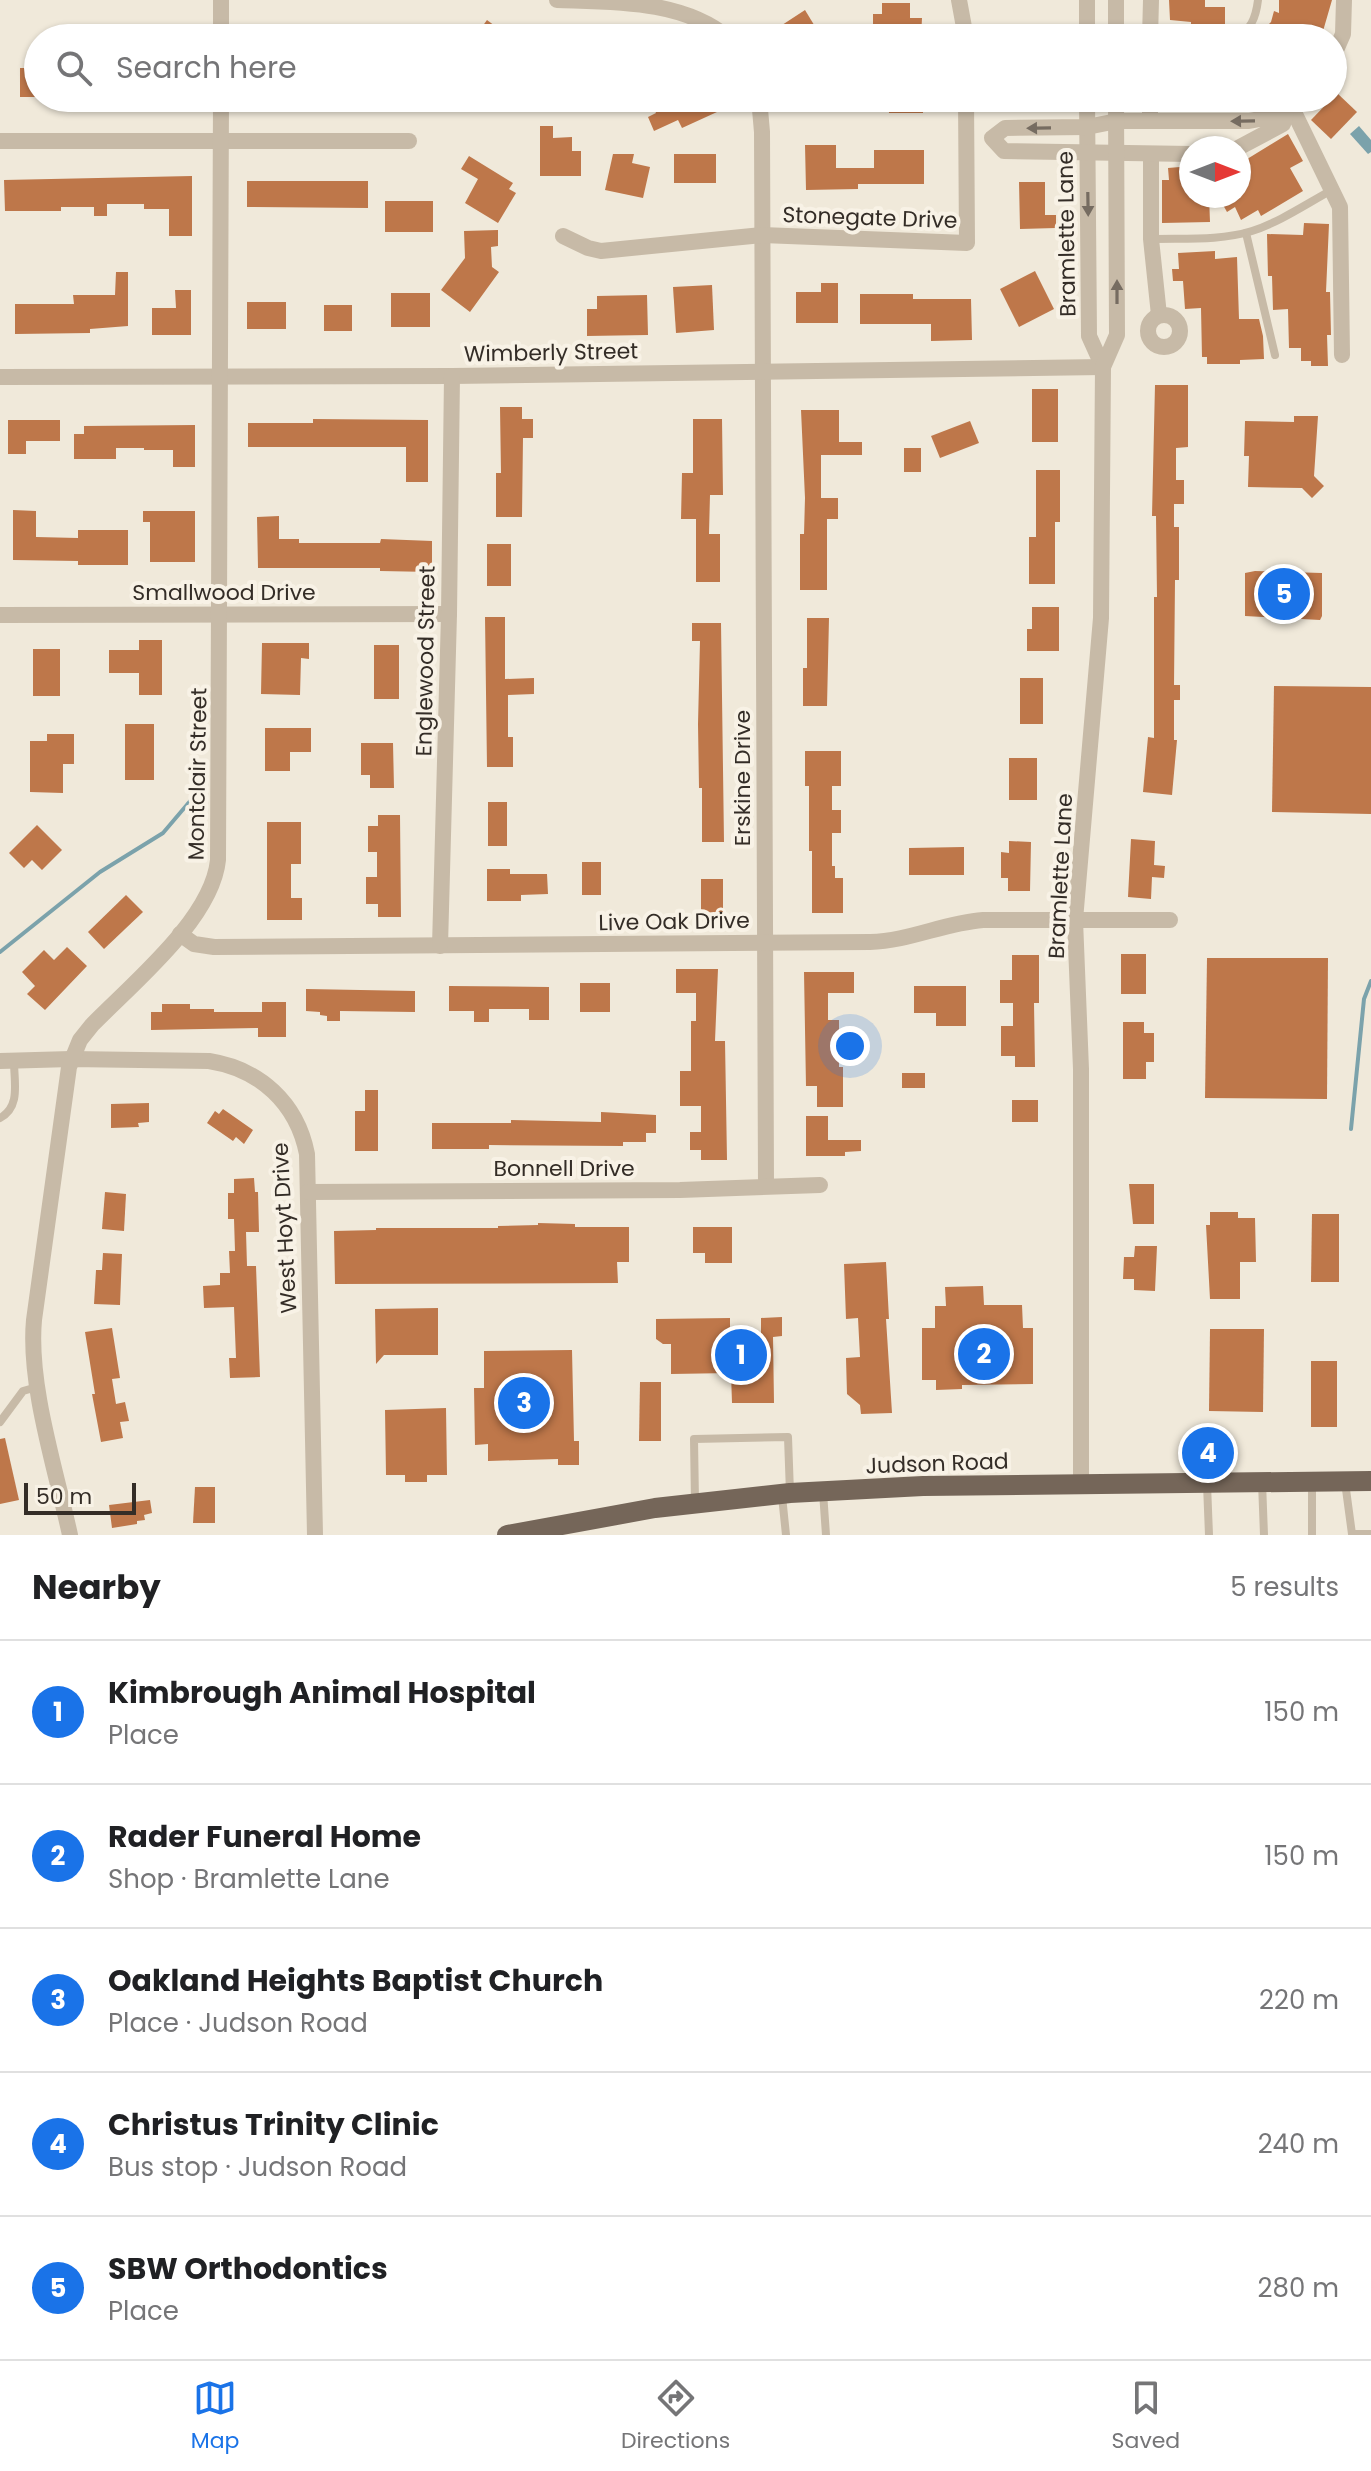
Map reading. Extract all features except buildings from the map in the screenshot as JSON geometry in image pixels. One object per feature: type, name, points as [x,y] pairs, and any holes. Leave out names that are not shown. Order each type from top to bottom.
[{"type":"main road","name":"Judson Road","points":[[507,1535],[593,1518],[786,1493],[923,1486],[1371,1481]]},
{"type":"street","points":[[221,0],[221,24]]},
{"type":"street","points":[[557,0],[673,9],[701,18],[709,24]]},
{"type":"street","points":[[959,0],[963,24]]},
{"type":"street","points":[[1087,0],[1087,24]]},
{"type":"street","points":[[1116,0],[1116,24]]},
{"type":"street","points":[[1150,24],[1151,0]]},
{"type":"street","points":[[1343,24],[1344,0]]},
{"type":"street","name":"Montclair Street","points":[[70,1535],[37,1387],[32,1349],[71,1059],[92,1025],[180,934],[206,901],[217,869],[221,614],[221,112]]},
{"type":"street","name":"Stonegate Drive","points":[[760,112],[762,371]]},
{"type":"street","name":"Stonegate Drive","points":[[762,235],[967,243],[966,112]]},
{"type":"street","name":"Bramlette Lane","points":[[1087,112],[1089,336],[1103,367]]},
{"type":"street","name":"Bramlette Lane","points":[[1081,1483],[1081,1081],[1075,920],[1101,618],[1103,367],[1117,335],[1117,112]]},
{"type":"street","points":[[1150,112],[1150,120]]},
{"type":"street","points":[[967,139],[992,138],[1005,128],[1087,127],[1117,121],[1150,120],[1249,121],[1278,112]]},
{"type":"street","points":[[1251,141],[1283,124],[1291,112]]},
{"type":"street","points":[[1296,112],[1340,207],[1342,355]]},
{"type":"street","points":[[992,138],[1004,151],[1179,154]]},
{"type":"street","points":[[0,141],[409,141]]},
{"type":"street","points":[[1151,154],[1151,239],[1159,315]]},
{"type":"street","points":[[563,236],[588,248],[610,251],[762,235]]},
{"type":"street","name":"Wimberly Street","points":[[0,377],[452,376],[1103,367]]},
{"type":"street","name":"Erskine Drive","points":[[762,371],[766,1185]]},
{"type":"street","name":"Englewood Street","points":[[440,946],[452,376]]},
{"type":"street","name":"Smallwood Drive","points":[[0,615],[449,614]]},
{"type":"street","name":"Live Oak Drive","points":[[180,934],[194,944],[214,947],[884,942],[976,920],[1170,920]]},
{"type":"street","name":"West Hoyt Drive","points":[[7,1061],[200,1060],[222,1063],[254,1076],[280,1097],[298,1125],[307,1154],[315,1535]]},
{"type":"street","name":"Bonnell Drive","points":[[308,1192],[680,1190],[820,1185]]},
{"type":"lane","points":[[1252,24],[1258,0]]},
{"type":"lane","points":[[1151,239],[1246,233],[1332,190]]},
{"type":"lane","points":[[1246,233],[1275,355]]},
{"type":"lane","points":[[0,1118],[10,1113],[15,1102],[7,1061]]},
{"type":"lane","points":[[0,1422],[23,1391],[37,1387]]},
{"type":"lane","points":[[695,1503],[694,1439],[788,1437],[786,1535]]},
{"type":"lane","points":[[1262,1481],[1264,1535]]},
{"type":"lane","points":[[1312,1481],[1312,1535]]},
{"type":"lane","points":[[1345,1481],[1352,1534],[1371,1534]]},
{"type":"lane","points":[[1207,1482],[1209,1535]]},
{"type":"lane","points":[[823,1491],[826,1535]]},
{"type":"water","points":[[1359,126],[1371,140],[1371,152],[1368,154],[1350,134]]},
{"type":"waterway","points":[[0,952],[100,872],[163,833],[191,800],[203,777]]},
{"type":"waterway","points":[[1351,1129],[1364,999],[1371,981]]},
{"type":"place","name":"SBW Orthodontics","points":[[1284,594]]},
{"type":"place","name":"Rader Funeral Home","points":[[984,1354]]},
{"type":"place","name":"Kimbrough Animal Hospital","points":[[741,1355]]},
{"type":"place","name":"Oakland Heights Baptist Church","points":[[524,1403]]},
{"type":"place","name":"Christus Trinity Clinic","points":[[1208,1453]]}]
